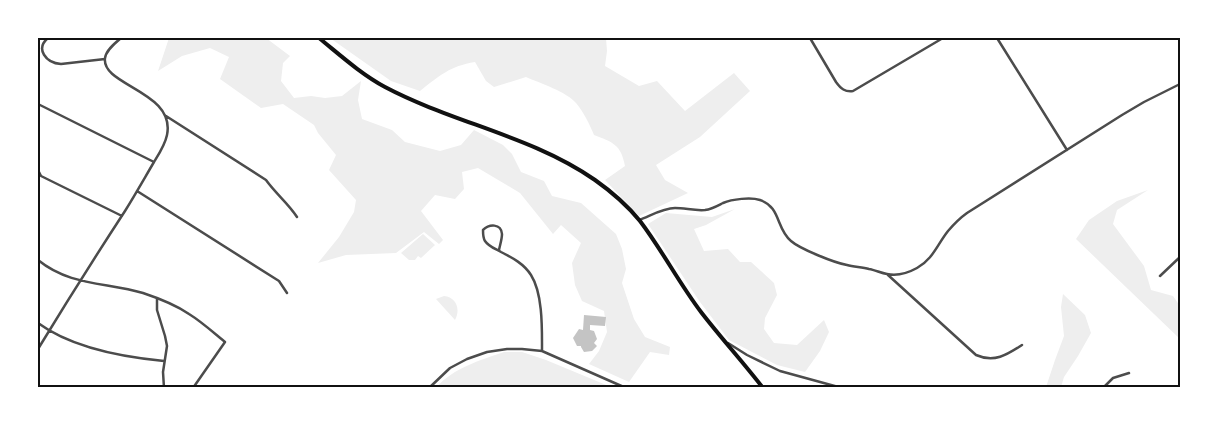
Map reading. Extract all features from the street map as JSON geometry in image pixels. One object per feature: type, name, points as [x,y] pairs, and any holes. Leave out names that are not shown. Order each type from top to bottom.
[{"type":"main road","points":[[319,38],[362,73],[385,87],[437,110],[532,146],[573,166],[609,190],[639,220],[700,311],[763,388]]},
{"type":"street","points":[[48,38],[43,42],[43,53],[54,64],[105,59]]},
{"type":"street","points":[[38,349],[79,281],[122,216],[164,145],[167,135],[168,126],[157,104],[149,97],[115,77],[106,65],[105,59],[108,50],[121,38]]},
{"type":"street","points":[[810,38],[836,82],[841,89],[847,92],[853,91],[943,38]]},
{"type":"street","points":[[996,38],[1067,150]]},
{"type":"street","points":[[639,220],[673,208],[706,210],[724,202],[738,199],[757,199],[767,203],[773,209],[785,234],[800,247],[837,262],[888,274],[906,273],[918,268],[934,254],[947,232],[967,212],[1144,102],[1180,84]]},
{"type":"street","points":[[38,104],[154,162]]},
{"type":"street","points":[[164,115],[266,180],[274,192],[290,207],[297,217]]},
{"type":"street","points":[[38,170],[41,176],[122,216]]},
{"type":"street","points":[[137,191],[279,281],[288,293]]},
{"type":"street","points":[[499,250],[502,232],[495,225],[487,226],[483,230],[485,241],[494,248],[524,266],[531,274],[537,286],[542,320],[542,351]]},
{"type":"street","points":[[1160,276],[1180,257]]},
{"type":"street","points":[[38,260],[62,276],[79,281],[132,290],[158,298],[188,313],[226,342],[193,388]]},
{"type":"street","points":[[888,274],[976,355],[990,359],[1000,357],[1022,345]]},
{"type":"street","points":[[158,298],[157,310],[167,346],[164,361],[164,388]]},
{"type":"street","points":[[38,323],[49,331],[89,347],[138,358],[164,361]]},
{"type":"street","points":[[726,342],[747,355],[780,371],[842,388]]},
{"type":"street","points":[[429,388],[450,368],[487,352],[507,349],[542,351],[626,388]]},
{"type":"street","points":[[1103,388],[1113,378],[1129,373]]},
{"type":"shaded area","points":[[169,38],[266,38],[290,56],[283,63],[281,81],[294,98],[342,96],[361,81],[358,100],[362,119],[392,130],[405,142],[440,151],[461,145],[474,130],[503,145],[512,154],[521,172],[544,181],[552,196],[581,203],[616,234],[622,249],[626,269],[622,283],[634,319],[645,337],[670,347],[669,355],[650,352],[629,382],[589,364],[599,351],[607,332],[604,311],[582,301],[575,285],[572,263],[581,243],[561,225],[553,234],[520,193],[478,168],[462,172],[464,189],[455,199],[435,195],[421,211],[443,240],[439,244],[424,232],[396,253],[346,255],[318,263],[339,237],[354,212],[356,200],[329,170],[336,155],[318,133],[314,125],[283,104],[261,108],[220,79],[229,57],[210,48],[182,56],[158,71]]},
{"type":"shaded area","points":[[330,38],[606,38],[605,66],[639,86],[657,81],[685,111],[734,73],[750,91],[700,137],[656,165],[665,180],[688,193],[639,216],[605,180],[625,166],[618,148],[611,142],[594,135],[581,110],[566,95],[526,77],[494,87],[486,81],[475,62],[452,69],[439,76],[420,91],[391,81]]},
{"type":"shaded area","points":[[1148,190],[1117,210],[1113,224],[1144,266],[1151,290],[1173,296],[1180,306],[1180,339],[1076,239],[1089,220],[1117,201]]},
{"type":"shaded area","points":[[735,209],[706,225],[694,229],[704,251],[728,249],[740,262],[751,262],[774,283],[777,295],[765,318],[764,329],[774,343],[797,345],[824,320],[829,332],[820,351],[805,372],[777,365],[729,340],[700,302],[648,224],[666,213],[712,217]]},
{"type":"shaded area","points":[[423,234],[435,245],[421,258],[418,256],[415,260],[409,260],[401,253]]},
{"type":"shaded area","points":[[1063,294],[1085,315],[1091,333],[1064,377],[1061,387],[1046,387],[1064,336],[1061,307]]},
{"type":"shaded area","points":[[444,296],[452,299],[456,304],[458,312],[455,320],[436,299]]},
{"type":"shaded area","points":[[504,352],[522,352],[611,387],[437,387],[459,370]]},
{"type":"building","points":[[584,315],[606,317],[605,326],[590,325],[590,330],[594,331],[597,339],[594,343],[597,346],[592,351],[584,352],[581,346],[577,346],[573,338],[579,329],[583,330]]}]
